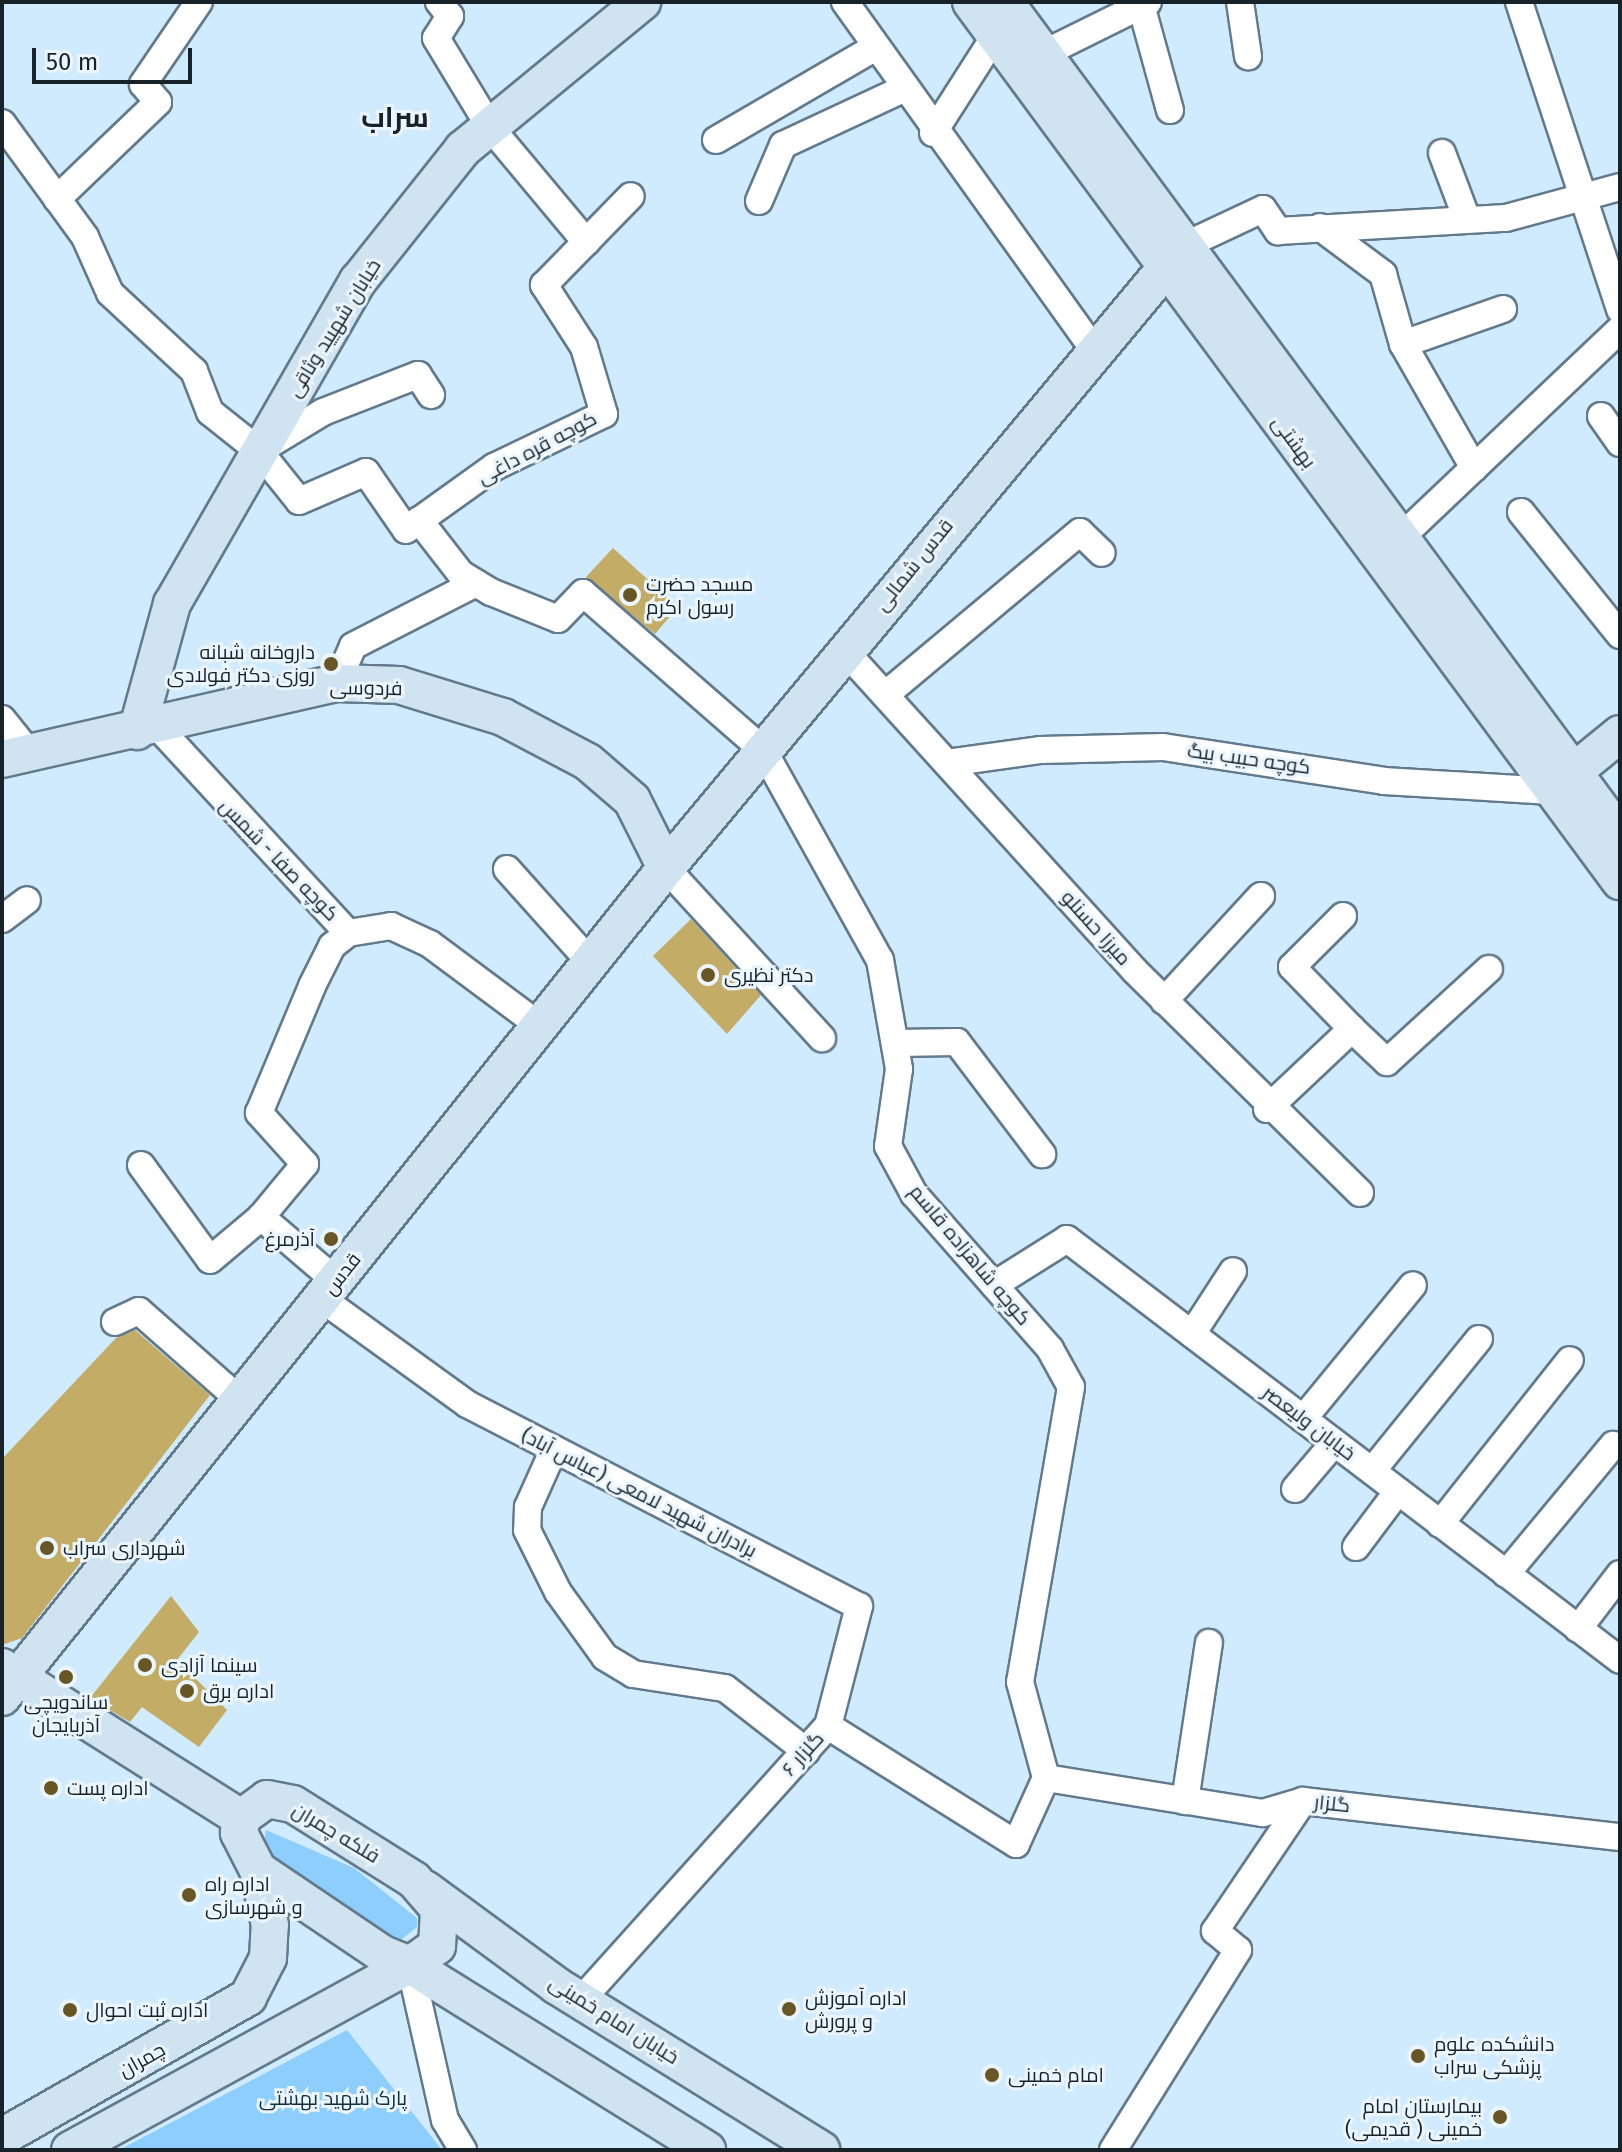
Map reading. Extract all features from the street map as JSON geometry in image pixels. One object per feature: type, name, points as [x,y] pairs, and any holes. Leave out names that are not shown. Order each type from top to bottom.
[{"type":"main road","name":"خیابان شهیید وثاقی","points":[[147,729],[172,604],[358,281],[463,149],[642,2]]},
{"type":"main road","name":"بهشتی","points":[[971,2],[995,36],[1399,539],[1562,782],[1620,881]]},
{"type":"main road","name":"بهشتی","points":[[1005,2],[1043,54],[1173,254],[1562,782],[1620,835]]},
{"type":"main road","name":"قدس شمالی","points":[[666,868],[1173,254]]},
{"type":"main road","name":"فردوسی","points":[[16,757],[337,683],[399,685],[551,738],[632,800],[666,868]]},
{"type":"main road","points":[[1562,782],[1620,734]]},
{"type":"main road","name":"قدس","points":[[7,1681],[241,1401],[666,868]]},
{"type":"main road","points":[[7,1681],[241,1818],[239,1833],[258,1870],[332,1925],[410,1965],[707,2150]]},
{"type":"main road","name":"فلکه چمران","points":[[241,1818],[267,1799],[293,1804],[414,1880],[439,1909],[440,1930],[437,1946],[410,1965]]},
{"type":"main road","name":"چمران","points":[[2,2137],[248,1997],[268,1958],[270,1925],[258,1870]]},
{"type":"main road","name":"خیابان امام خمینی","points":[[414,1880],[581,2000],[821,2150]]},
{"type":"main road","points":[[70,2150],[410,1965]]},
{"type":"street","points":[[57,199],[158,102],[143,84],[199,2]]},
{"type":"street","points":[[439,2],[450,16],[436,38],[490,127],[586,242],[631,196]]},
{"type":"street","points":[[845,2],[933,133],[1093,349]]},
{"type":"street","points":[[1240,2],[1248,56]]},
{"type":"street","points":[[1519,2],[1620,310]]},
{"type":"street","points":[[1043,54],[1144,4],[1170,110]]},
{"type":"street","points":[[933,133],[995,36]]},
{"type":"street","points":[[716,140],[874,48]]},
{"type":"street","points":[[759,201],[783,145],[903,89]]},
{"type":"street","points":[[2,123],[57,199],[110,293],[194,371],[210,412],[259,451],[299,501],[366,472],[406,530],[419,520],[476,583],[353,646],[337,683]]},
{"type":"street","points":[[1442,153],[1467,219]]},
{"type":"street","points":[[1173,254],[1263,209],[1278,231],[1506,218],[1583,193],[1620,187]]},
{"type":"street","points":[[1320,227],[1383,274],[1403,344],[1474,468]]},
{"type":"street","name":"کوچه قره داغی","points":[[419,520],[494,467],[604,414],[584,347],[544,285],[586,242]]},
{"type":"street","points":[[1403,344],[1503,309]]},
{"type":"street","points":[[1399,539],[1620,329]]},
{"type":"street","points":[[259,451],[323,412],[418,375],[431,395]]},
{"type":"street","points":[[1601,416],[1620,443]]},
{"type":"street","points":[[1521,512],[1620,635]]},
{"type":"street","points":[[885,695],[1080,532],[1102,553]]},
{"type":"street","name":"کوچه شاهزاده قاسم","points":[[476,583],[558,619],[583,593],[763,750],[880,960],[899,1069],[888,1146],[914,1194],[1050,1349],[1071,1387],[1020,1682],[1046,1778]]},
{"type":"street","name":"میرزا حسنلو","points":[[844,650],[1164,1001],[1267,1109],[1360,1193]]},
{"type":"street","points":[[2,719],[16,757]]},
{"type":"street","name":"کوچه صفا - شمس","points":[[147,729],[348,933],[391,926],[430,944],[540,1026]]},
{"type":"street","name":"کوچه حبیب بیگ","points":[[947,763],[1041,750],[1163,747],[1384,781],[1562,782]]},
{"type":"street","points":[[666,868],[822,1038]]},
{"type":"street","points":[[507,869],[591,963]]},
{"type":"street","points":[[1164,1001],[1261,896]]},
{"type":"street","points":[[2,919],[27,900]]},
{"type":"street","points":[[1343,916],[1292,967],[1387,1062],[1489,969]]},
{"type":"street","points":[[141,1165],[210,1260],[261,1217],[305,1164],[259,1113],[312,986],[332,946],[348,933]]},
{"type":"street","points":[[1267,1109],[1352,1029]]},
{"type":"street","points":[[895,1043],[957,1042],[1042,1154]]},
{"type":"street","name":"برادران شهید لامعی (عباس آباد)","points":[[261,1217],[329,1290],[467,1404],[859,1606],[828,1726]]},
{"type":"street","name":"خیابان ولیعصر","points":[[994,1285],[1067,1239],[1620,1660]]},
{"type":"street","points":[[1192,1334],[1233,1271]]},
{"type":"street","points":[[1303,1419],[1413,1285]]},
{"type":"street","points":[[115,1322],[139,1311],[241,1401]]},
{"type":"street","points":[[1372,1471],[1479,1339]]},
{"type":"street","points":[[1440,1524],[1570,1360]]},
{"type":"street","points":[[1295,1489],[1334,1443]]},
{"type":"street","points":[[1506,1574],[1613,1445]]},
{"type":"street","points":[[554,1449],[528,1507],[527,1530],[558,1592],[605,1657],[633,1674],[725,1688],[806,1751]]},
{"type":"street","points":[[1356,1547],[1398,1491]]},
{"type":"street","points":[[1578,1629],[1620,1574]]},
{"type":"street","points":[[1185,1801],[1209,1643]]},
{"type":"street","name":"گلزار ۶","points":[[581,2000],[828,1726],[1016,1844],[1046,1778]]},
{"type":"street","name":"گلزار","points":[[1046,1778],[1263,1813],[1303,1801],[1620,1837]]},
{"type":"street","points":[[1113,2150],[1238,1950],[1215,1931],[1303,1801]]},
{"type":"street","points":[[410,1965],[445,2120],[463,2150]]},
{"type":"green space","points":[[266,1830],[354,1868],[417,1918],[417,1927],[396,1944],[261,1858]]},
{"type":"green space","name":"پارک شهید بهشتی","points":[[347,2030],[442,2150],[119,2150]]},
{"type":"building","name":"مسجد حضرت رسول اکرم","points":[[613,548],[678,607],[655,634],[586,577]]},
{"type":"building","name":"دکتر نظیری","points":[[691,919],[761,995],[727,1034],[653,956]]},
{"type":"building","name":"شهرداری سراب","points":[[135,1330],[210,1395],[22,1638],[2,1645],[2,1459],[116,1338]]},
{"type":"building","name":"سینما آزادی","points":[[171,1596],[199,1632],[177,1660],[227,1710],[199,1747],[142,1707],[130,1722],[90,1698]]},
{"type":"place","name":"مسجد حضرت رسول اکرم","points":[[630,595]]},
{"type":"place","name":"داروخانه شبانه روزی دکتر فولادی","points":[[331,664]]},
{"type":"place","name":"دکتر نظیری","points":[[708,975]]},
{"type":"place","name":"آذرمرغ","points":[[331,1239]]},
{"type":"place","name":"شهرداری سراب","points":[[47,1548]]},
{"type":"place","name":"سینما آزادی","points":[[145,1665]]},
{"type":"place","name":"ساندویچی آذربایجان","points":[[66,1677]]},
{"type":"place","name":"اداره برق","points":[[187,1691]]},
{"type":"place","name":"اداره پست","points":[[51,1788]]},
{"type":"place","name":"اداره راه و شهرسازی","points":[[189,1895]]},
{"type":"place","name":"اداره آموزش و پرورش","points":[[789,2009]]},
{"type":"place","name":"اداره ثبت احوال","points":[[70,2010]]},
{"type":"place","name":"دانشکده علوم پزشکی سراب","points":[[1418,2056]]},
{"type":"place","name":"امام خمینی","points":[[992,2075]]},
{"type":"place","name":"بیمارستان امام خمینی ( قدیمی)","points":[[1500,2117]]},
{"type":"district","name":"سراب","points":[[395,118]]}]
